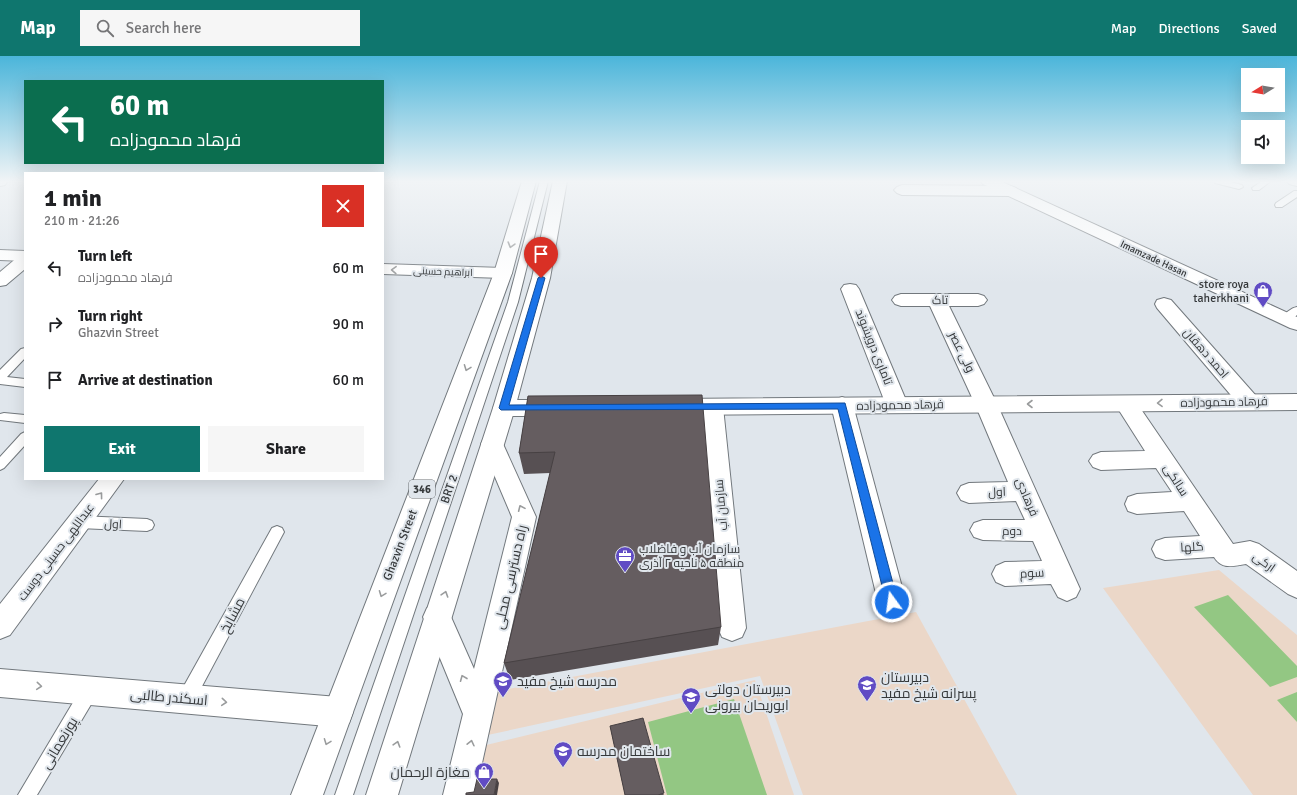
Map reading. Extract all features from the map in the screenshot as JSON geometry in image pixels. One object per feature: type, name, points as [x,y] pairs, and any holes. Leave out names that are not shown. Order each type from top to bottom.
[{"type":"street","name":"Ghazvin Street","points":[[307,795],[503,274],[519,215]]},
{"type":"street","points":[[382,795],[504,408],[541,278],[553,215]]},
{"type":"street","name":"Imamzade Hasan","points":[[1065,215],[1293,318]]},
{"type":"street","points":[[0,255],[24,256]]},
{"type":"street","points":[[0,281],[24,261]]},
{"type":"street","name":"ابراهیم حسینی","points":[[384,269],[503,274]]},
{"type":"street","name":"تاماری درویشوند","points":[[850,288],[897,405]]},
{"type":"street","name":"تاک","points":[[901,300],[978,300]]},
{"type":"street","name":"ولی عصر","points":[[936,300],[986,404]]},
{"type":"street","name":"احمد دهقان","points":[[1164,304],[1249,402]]},
{"type":"street","name":"فرهاد محمودزاده","points":[[650,407],[1297,402]]},
{"type":"street","name":"فرهادی","points":[[986,404],[1063,581]]},
{"type":"street","name":"سالکی","points":[[1126,404],[1223,551]]},
{"type":"street","points":[[842,406],[892,602]]},
{"type":"street","name":"سازمان آب","points":[[712,407],[732,628]]},
{"type":"street","points":[[504,408],[573,408]]},
{"type":"street","name":"راه دسترسی محلی","points":[[459,795],[524,516],[492,444]]},
{"type":"street","points":[[1102,461],[1163,459]]},
{"type":"street","name":"عبداللهی حسینی دوست","points":[[0,626],[111,480]]},
{"type":"street","name":"اول","points":[[969,494],[1025,491]]},
{"type":"street","points":[[1136,504],[1190,501]]},
{"type":"street","name":"دوم","points":[[983,530],[1042,531]]},
{"type":"street","name":"گلها","points":[[1165,549],[1223,551]]},
{"type":"street","name":"ارکی","points":[[1223,551],[1250,552],[1297,586]]},
{"type":"street","name":"سوم","points":[[1005,574],[1063,581]]},
{"type":"street","points":[[438,617],[478,714]]},
{"type":"street","name":"اسکندر طالبی","points":[[0,683],[338,712]]},
{"type":"lane","name":"BRT 2","points":[[344,795],[513,302],[536,215]]},
{"type":"lane","points":[[0,377],[24,353]]},
{"type":"lane","points":[[0,380],[24,383]]},
{"type":"lane","points":[[4,417],[24,419]]},
{"type":"lane","points":[[0,465],[6,451],[24,438]]},
{"type":"lane","name":"اول","points":[[79,522],[147,525]]},
{"type":"lane","name":"مشایخ","points":[[186,699],[277,532]]},
{"type":"lane","name":"پورنعمانی","points":[[27,795],[90,690]]},
{"type":"shaded area","points":[[1219,570],[1297,635],[1297,795],[1253,795],[1103,588]]},
{"type":"shaded area","name":"دبیرستان پسرانه شیخ مفید","points":[[916,612],[1017,795],[803,795],[760,676],[483,736],[497,691]]},
{"type":"shaded area","name":"دبیرستان دولتی ابوریحان بیرونی","points":[[755,680],[794,795],[469,795],[478,747]]},
{"type":"green space","points":[[1228,595],[1297,666],[1297,677],[1270,687],[1194,607]]},
{"type":"green space","points":[[1297,692],[1297,722],[1277,700]]},
{"type":"green space","points":[[734,699],[767,795],[667,795],[648,722]]},
{"type":"building","name":"سازمان آب و فاضلاب منطقه ۵ ناحیه ۲ آذری","points":[[702,395],[721,627],[504,663],[555,452],[519,453],[528,396]]},
{"type":"building","points":[[643,718],[664,793],[658,795],[625,795],[610,726]]},
{"type":"building","name":"مغازة الرحمان","points":[[477,779],[497,779],[494,795],[466,795],[466,793],[474,792]]},
{"type":"place","name":"store roya taherkhani","points":[[1263,308]]},
{"type":"place","name":"سازمان آب و فاضلاب منطقه ۵ ناحیه ۲ آذری","points":[[625,573]]},
{"type":"place","name":"مدرسه شیخ مفید","points":[[503,698]]},
{"type":"place","name":"دبیرستان پسرانه شیخ مفید","points":[[867,702]]},
{"type":"place","name":"دبیرستان دولتی ابوریحان بیرونی","points":[[691,714]]},
{"type":"place","name":"ساختمان مدرسه","points":[[563,768]]},
{"type":"place","name":"مغازة الرحمان","points":[[484,789]]},
{"type":"route","points":[[541,278],[504,408],[842,406],[892,602]]}]
